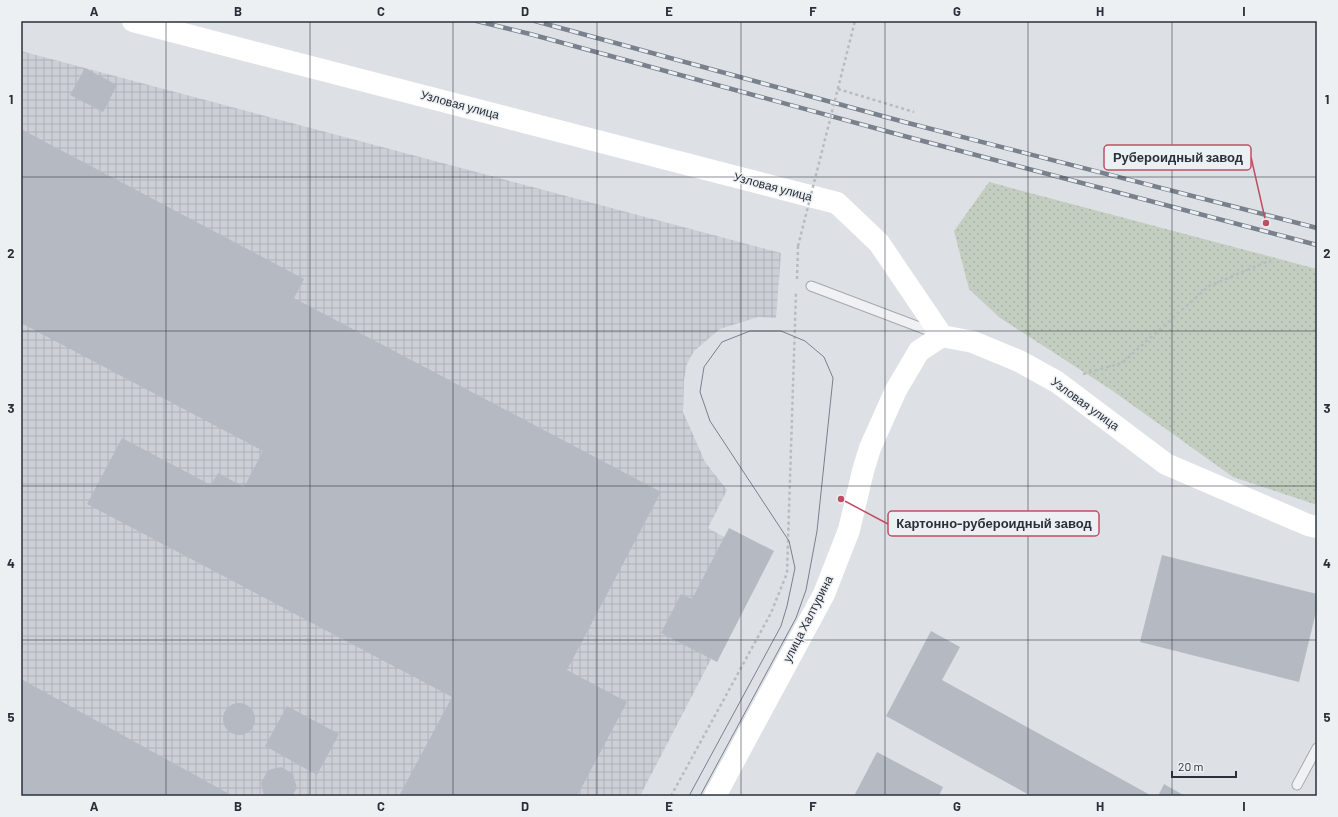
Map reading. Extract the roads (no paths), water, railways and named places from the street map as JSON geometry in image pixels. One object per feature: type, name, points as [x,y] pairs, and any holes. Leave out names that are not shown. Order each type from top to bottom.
[{"type":"street","name":"Узловая улица","points":[[134,21],[837,203],[879,243],[942,336],[980,345],[1019,361],[1057,382],[1166,464],[1308,525],[1317,527]]},
{"type":"street","name":"улица Халтурина","points":[[715,796],[824,594],[849,530],[870,448],[896,390],[919,351],[942,336]]},
{"type":"lane","points":[[811,286],[942,336]]},
{"type":"lane","points":[[1297,785],[1317,748]]},
{"type":"tram line","points":[[689,796],[781,626],[795,568],[789,541],[710,421],[700,392],[704,367],[722,342],[750,331],[781,331],[805,341],[824,357],[833,378],[817,531],[806,590],[796,618],[700,796]]},
{"type":"railway","points":[[477,21],[1317,245]]},
{"type":"railway","points":[[535,21],[908,123],[1317,228]]},
{"type":"place","name":"Рубероидный завод","points":[[1266,223]]},
{"type":"place","name":"Картонно-рубероидный завод","points":[[841,499]]}]
